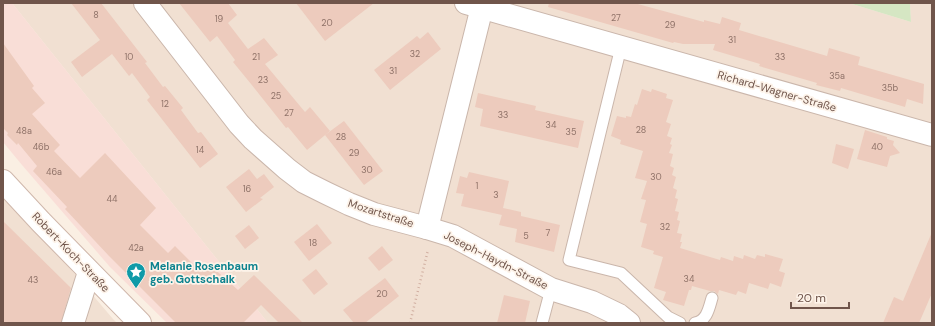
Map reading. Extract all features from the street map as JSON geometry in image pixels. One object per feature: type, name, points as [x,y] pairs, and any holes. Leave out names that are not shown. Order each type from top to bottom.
[{"type":"street","name":"Mozartstraße","points":[[146,3],[239,124],[287,170],[304,182],[349,204],[430,235],[474,5]]},
{"type":"street","name":"Richard-Wagner-Straße","points":[[474,5],[932,135]]},
{"type":"street","name":"Robert-Koch-Straße","points":[[3,181],[89,272],[140,323]]},
{"type":"street","name":"Joseph-Haydn-Straße","points":[[430,235],[453,236],[551,289],[592,302],[618,315],[629,323]]},
{"type":"street","points":[[73,323],[89,272]]},
{"type":"lane","points":[[621,46],[569,260],[621,273],[668,317],[680,323]]},
{"type":"lane","points":[[542,323],[551,289]]},
{"type":"lane","points":[[695,323],[706,317],[712,298]]},
{"type":"path","points":[[410,323],[430,235]]},
{"type":"shaded area","points":[[3,3],[12,3],[268,323],[167,323],[110,267],[22,165],[3,142]]},
{"type":"shaded area","points":[[12,3],[849,3],[911,22],[910,3],[932,3],[932,323],[268,323]]},
{"type":"shaded area","points":[[3,190],[113,319],[117,323],[3,323]]},
{"type":"green space","points":[[849,3],[910,3],[911,22]]},
{"type":"building","points":[[71,3],[101,3],[147,62],[145,63],[163,87],[165,86],[183,108],[181,110],[198,133],[201,132],[218,154],[200,168],[147,100],[150,97],[132,73],[129,76],[112,54],[82,77],[71,62],[100,40]]},
{"type":"building","points":[[179,3],[228,3],[237,15],[228,23],[248,49],[264,38],[278,55],[265,64],[305,112],[310,107],[330,131],[307,150],[288,127],[286,128],[233,62],[235,60],[217,36],[210,42]]},
{"type":"building","points":[[296,3],[374,3],[325,41]]},
{"type":"building","points":[[549,3],[634,3],[704,22],[704,20],[720,24],[722,17],[741,23],[739,30],[827,56],[829,48],[860,57],[858,65],[924,84],[923,104],[907,99],[905,107],[841,88],[840,91],[816,85],[817,83],[759,66],[760,64],[713,50],[715,44],[673,43],[548,7]]},
{"type":"building","points":[[428,32],[441,49],[390,90],[374,70],[417,36],[420,39]]},
{"type":"building","points":[[3,43],[34,86],[32,88],[45,103],[32,114],[60,145],[54,151],[80,178],[105,153],[156,208],[140,225],[168,253],[175,246],[195,266],[198,264],[205,270],[210,265],[238,290],[254,275],[303,323],[279,323],[261,305],[243,323],[176,323],[109,256],[65,209],[67,207],[33,171],[37,166],[18,143],[17,145],[7,135],[8,133],[3,128]]},
{"type":"building","points":[[642,89],[651,92],[652,89],[667,94],[666,98],[673,100],[666,122],[671,124],[667,136],[672,138],[670,144],[672,145],[669,153],[673,154],[670,166],[674,168],[672,175],[676,177],[673,188],[677,190],[675,198],[678,199],[675,211],[679,212],[677,220],[680,221],[677,233],[682,234],[680,248],[720,260],[721,257],[733,261],[734,256],[743,259],[744,255],[755,259],[757,255],[765,257],[765,254],[783,259],[779,271],[785,273],[781,287],[770,283],[768,289],[749,283],[746,294],[738,291],[736,295],[719,290],[718,294],[714,291],[692,286],[691,290],[689,290],[684,306],[663,300],[666,292],[654,288],[663,257],[653,254],[654,251],[641,247],[647,224],[640,222],[646,200],[641,199],[647,181],[635,178],[643,151],[620,144],[621,140],[611,136],[617,116],[626,118],[626,116],[631,117]]},
{"type":"building","points":[[478,93],[536,106],[535,110],[584,121],[578,148],[480,126],[483,109],[475,107]]},
{"type":"building","points":[[344,121],[383,171],[364,185],[325,135]]},
{"type":"building","points":[[865,130],[887,137],[887,139],[894,141],[893,145],[900,153],[890,156],[887,167],[857,159]]},
{"type":"building","points":[[836,144],[854,149],[848,169],[832,163]]},
{"type":"building","points":[[249,169],[257,179],[264,174],[274,187],[260,198],[263,199],[246,212],[226,187]]},
{"type":"building","points":[[469,172],[509,181],[503,208],[521,212],[521,216],[560,225],[554,252],[515,242],[517,229],[499,225],[502,215],[461,206],[464,194],[456,193],[460,176],[467,178]]},
{"type":"building","points":[[3,221],[71,288],[61,323],[3,323]]},
{"type":"building","points":[[317,224],[332,243],[309,261],[294,242]]},
{"type":"building","points":[[249,225],[259,238],[245,249],[235,236]]},
{"type":"building","points":[[932,232],[932,293],[919,323],[883,323],[894,297],[903,301]]},
{"type":"building","points":[[382,246],[393,260],[379,271],[368,258]]},
{"type":"building","points":[[316,269],[328,284],[314,295],[302,280]]},
{"type":"building","points":[[385,278],[399,296],[365,323],[354,323],[343,310]]},
{"type":"building","points":[[504,295],[530,301],[525,323],[497,323]]},
{"type":"place","name":"Melanie Rosenbaum geb. Gottschalk","points":[[136,289]]}]
